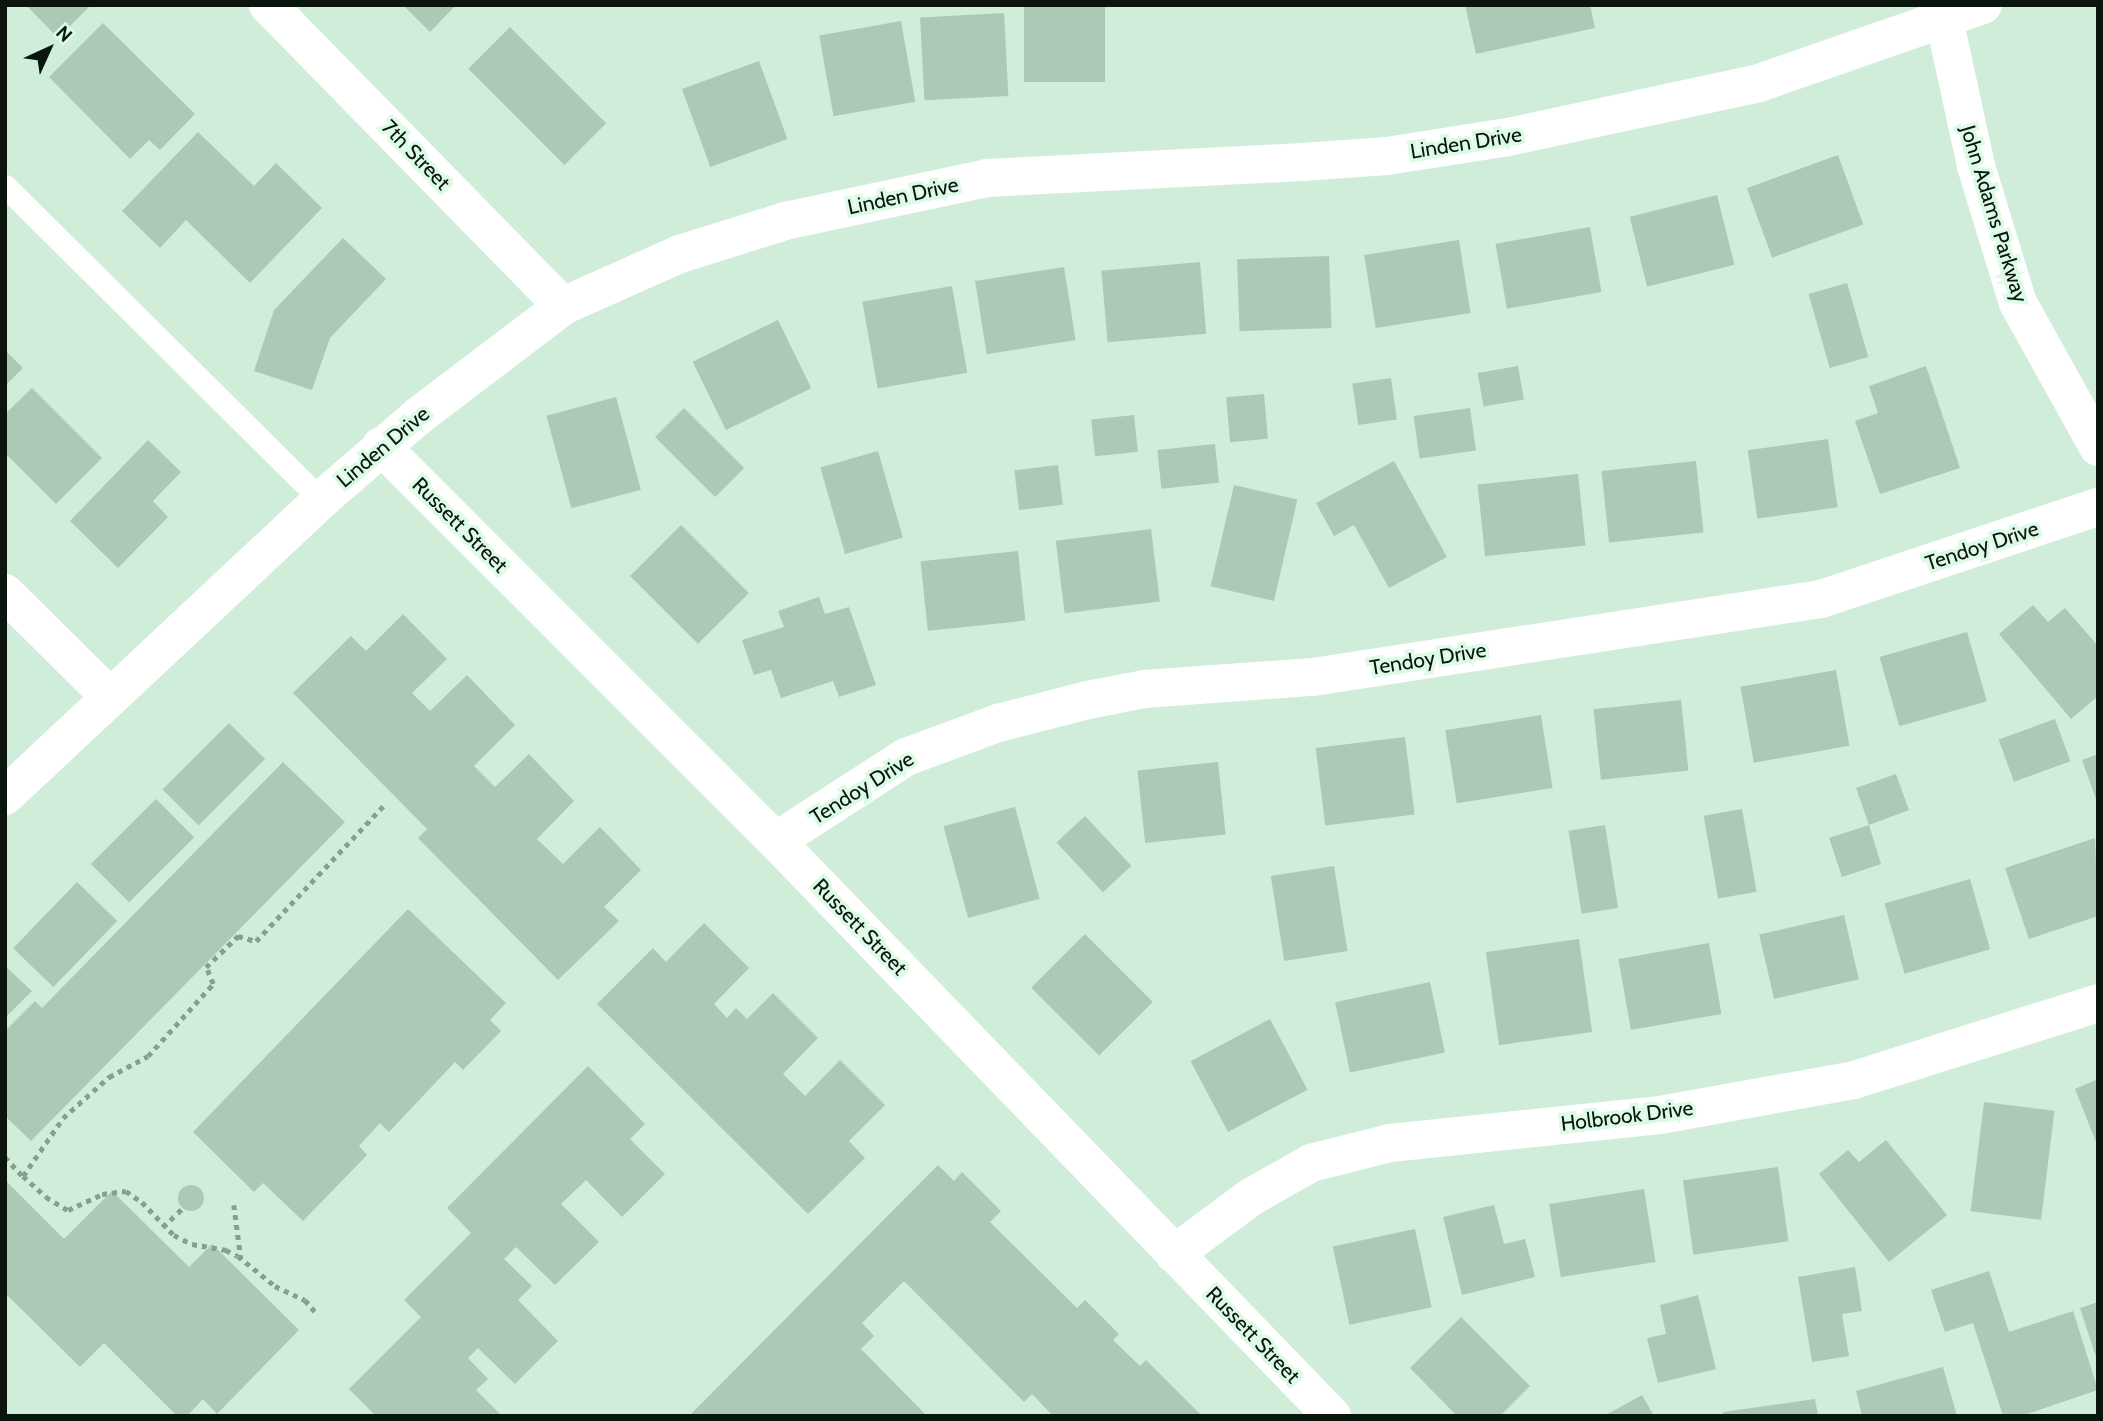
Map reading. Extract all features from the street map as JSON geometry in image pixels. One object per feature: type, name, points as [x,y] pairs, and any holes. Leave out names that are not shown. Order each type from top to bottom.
[{"type":"street","name":"7th Street","points":[[268,5],[563,306]]},
{"type":"street","name":"Linden Drive","points":[[5,796],[108,696],[381,446],[563,306],[680,254],[785,221],[987,178],[1387,156],[1508,137],[1759,83],[1942,13],[1983,5]]},
{"type":"street","name":"John Adams Parkway","points":[[1942,13],[1976,166],[2018,303],[2098,447]]},
{"type":"street","name":"Russett Street","points":[[381,446],[776,841],[1332,1416]]},
{"type":"street","name":"Tendoy Drive","points":[[776,841],[906,757],[998,723],[1075,703],[1144,689],[1313,677],[1821,599],[2098,507]]},
{"type":"street","points":[[5,593],[108,696]]},
{"type":"street","name":"Holbrook Drive","points":[[1174,1254],[1251,1198],[1311,1163],[1390,1143],[1660,1115],[1854,1080],[2098,1003]]},
{"type":"lane","points":[[5,186],[321,500]]},
{"type":"path","points":[[23,1176],[63,1118],[109,1077],[148,1056],[214,984],[206,967],[238,936],[256,941],[385,804]]},
{"type":"path","points":[[5,1157],[46,1197],[68,1210],[102,1194],[126,1191],[142,1202],[163,1227],[192,1244],[226,1250],[242,1259],[275,1286],[305,1300],[318,1315]]},
{"type":"path","points":[[234,1205],[242,1259]]},
{"type":"path","points":[[163,1227],[183,1208]]},
{"type":"building","points":[[26,5],[91,5],[58,38]]},
{"type":"building","points":[[403,5],[456,5],[430,32]]},
{"type":"building","points":[[1024,5],[1105,5],[1105,82],[1024,82]]},
{"type":"building","points":[[1465,5],[1590,5],[1595,28],[1476,54]]},
{"type":"building","points":[[1004,13],[1008,96],[924,100],[920,17]]},
{"type":"building","points":[[901,21],[915,102],[834,116],[819,35]]},
{"type":"building","points":[[103,23],[195,114],[160,150],[149,140],[130,159],[49,77]]},
{"type":"building","points":[[510,27],[606,123],[564,165],[468,69]]},
{"type":"building","points":[[759,61],[787,139],[710,167],[682,89]]},
{"type":"building","points":[[198,132],[254,186],[276,163],[322,208],[250,283],[186,220],[160,248],[122,211]]},
{"type":"building","points":[[1838,155],[1863,225],[1772,258],[1747,188]]},
{"type":"building","points":[[1717,195],[1734,265],[1647,287],[1630,217]]},
{"type":"building","points":[[1590,227],[1601,292],[1507,309],[1495,244]]},
{"type":"building","points":[[343,238],[386,279],[330,338],[312,390],[254,371],[274,310]]},
{"type":"building","points":[[1459,240],[1471,313],[1376,328],[1364,255]]},
{"type":"building","points":[[1329,256],[1332,328],[1240,331],[1237,259]]},
{"type":"building","points":[[1200,262],[1206,334],[1108,342],[1101,271]]},
{"type":"building","points":[[1064,267],[1076,340],[987,354],[975,281]]},
{"type":"building","points":[[1847,283],[1868,357],[1830,368],[1809,294]]},
{"type":"building","points":[[952,286],[967,373],[878,388],[862,302]]},
{"type":"building","points":[[778,320],[811,388],[726,430],[693,362]]},
{"type":"building","points":[[5,350],[23,368],[5,386]]},
{"type":"building","points":[[1518,366],[1524,399],[1484,407],[1478,373]]},
{"type":"building","points":[[1926,366],[1960,468],[1880,494],[1855,421],[1878,413],[1869,386]]},
{"type":"building","points":[[1391,378],[1397,420],[1358,425],[1352,383]]},
{"type":"building","points":[[32,388],[102,458],[56,504],[5,453],[5,414]]},
{"type":"building","points":[[1264,394],[1268,439],[1230,442],[1226,397]]},
{"type":"building","points":[[616,397],[641,490],[571,508],[546,416]]},
{"type":"building","points":[[684,408],[744,468],[715,497],[655,437]]},
{"type":"building","points":[[1470,408],[1476,451],[1420,459],[1414,416]]},
{"type":"building","points":[[1134,415],[1138,452],[1095,456],[1091,419]]},
{"type":"building","points":[[1828,439],[1838,507],[1757,519],[1748,450]]},
{"type":"building","points":[[148,440],[181,472],[153,501],[168,517],[118,568],[70,521]]},
{"type":"building","points":[[1215,444],[1219,483],[1161,489],[1157,450]]},
{"type":"building","points":[[878,451],[903,538],[845,554],[820,468]]},
{"type":"building","points":[[1394,461],[1447,557],[1389,588],[1354,525],[1334,536],[1316,503]]},
{"type":"building","points":[[1696,461],[1704,533],[1609,543],[1602,471]]},
{"type":"building","points":[[1058,465],[1063,505],[1019,510],[1014,470]]},
{"type":"building","points":[[1578,474],[1586,546],[1485,556],[1478,485]]},
{"type":"building","points":[[1234,485],[1297,500],[1274,601],[1211,586]]},
{"type":"building","points":[[681,525],[749,593],[698,644],[630,576]]},
{"type":"building","points":[[1151,529],[1160,601],[1065,613],[1056,541]]},
{"type":"building","points":[[1018,551],[1025,621],[928,631],[921,561]]},
{"type":"building","points":[[819,597],[825,614],[849,607],[876,685],[839,697],[833,681],[781,698],[771,670],[754,675],[742,640],[784,627],[778,611]]},
{"type":"building","points":[[2033,605],[2048,622],[2065,608],[2098,646],[2098,696],[2071,719],[1999,634]]},
{"type":"building","points":[[403,614],[447,659],[412,693],[430,711],[467,675],[515,725],[474,766],[495,787],[529,754],[574,801],[537,839],[563,864],[600,827],[641,870],[604,907],[619,921],[558,980],[418,838],[427,829],[293,693],[351,636],[366,651]]},
{"type":"building","points":[[1967,632],[1987,701],[1899,726],[1880,657]]},
{"type":"building","points":[[1836,670],[1849,746],[1754,763],[1740,687]]},
{"type":"building","points":[[1681,700],[1688,771],[1601,780],[1593,709]]},
{"type":"building","points":[[1541,715],[1553,788],[1457,803],[1445,730]]},
{"type":"building","points":[[2055,719],[2070,761],[2014,782],[1999,740]]},
{"type":"building","points":[[229,723],[265,759],[199,826],[163,789]]},
{"type":"building","points":[[1405,737],[1415,814],[1325,825],[1316,748]]},
{"type":"building","points":[[2098,754],[2098,802],[2097,802],[2082,760]]},
{"type":"building","points":[[283,762],[345,822],[31,1141],[5,1116],[5,1031],[35,1001],[42,1008]]},
{"type":"building","points":[[1218,762],[1226,835],[1145,843],[1137,770]]},
{"type":"building","points":[[1896,774],[1909,810],[1869,825],[1856,788]]},
{"type":"building","points":[[156,799],[194,837],[129,902],[91,864]]},
{"type":"building","points":[[1015,807],[1040,899],[968,918],[944,826]]},
{"type":"building","points":[[1742,809],[1757,892],[1718,898],[1704,816]]},
{"type":"building","points":[[1085,816],[1131,866],[1103,892],[1056,843]]},
{"type":"building","points":[[1605,825],[1618,908],[1582,914],[1568,831]]},
{"type":"building","points":[[1869,825],[1881,864],[1842,877],[1829,838]]},
{"type":"building","points":[[2095,838],[2098,916],[2029,939],[2005,868]]},
{"type":"building","points":[[1334,866],[1347,951],[1284,961],[1271,876]]},
{"type":"building","points":[[1970,879],[1990,949],[1905,974],[1884,904]]},
{"type":"building","points":[[77,882],[117,921],[53,987],[13,948]]},
{"type":"building","points":[[408,909],[506,1003],[490,1020],[501,1031],[463,1070],[455,1062],[389,1132],[380,1123],[359,1146],[367,1155],[303,1221],[263,1183],[254,1192],[193,1132]]},
{"type":"building","points":[[1844,915],[1859,979],[1774,999],[1759,935]]},
{"type":"building","points":[[704,923],[749,968],[714,1004],[727,1018],[736,1008],[747,1019],[773,993],[818,1038],[783,1074],[805,1096],[840,1060],[885,1105],[849,1141],[865,1158],[808,1214],[597,1004],[653,948],[666,962]]},
{"type":"building","points":[[1085,934],[1153,1002],[1099,1056],[1031,988]]},
{"type":"building","points":[[1579,939],[1592,1032],[1499,1045],[1486,952]]},
{"type":"building","points":[[1709,943],[1722,1014],[1631,1030],[1618,959]]},
{"type":"building","points":[[5,966],[32,991],[5,1018]]},
{"type":"building","points":[[1430,982],[1445,1052],[1350,1073],[1335,1002]]},
{"type":"building","points":[[1270,1019],[1308,1090],[1228,1132],[1191,1061]]},
{"type":"building","points":[[588,1066],[645,1124],[630,1139],[665,1174],[622,1217],[586,1180],[561,1204],[599,1242],[555,1285],[516,1247],[504,1259],[532,1286],[518,1300],[558,1341],[515,1384],[478,1348],[468,1358],[488,1379],[476,1390],[502,1416],[376,1416],[349,1389],[421,1317],[404,1300],[471,1233],[447,1208]]},
{"type":"building","points":[[2098,1079],[2098,1147],[2075,1089]]},
{"type":"building","points":[[1984,1102],[2054,1111],[2041,1220],[1971,1211]]},
{"type":"building","points":[[1886,1140],[1947,1215],[1889,1262],[1819,1174],[1848,1150],[1859,1162]]},
{"type":"building","points":[[938,1165],[954,1181],[962,1172],[1001,1211],[990,1222],[1077,1308],[1085,1300],[1119,1334],[1113,1340],[1140,1366],[1146,1360],[1202,1416],[1053,1416],[1032,1394],[1024,1402],[904,1281],[862,1323],[874,1336],[861,1349],[927,1416],[689,1416]]},
{"type":"building","points":[[1778,1167],[1788,1241],[1693,1255],[1683,1180]]},
{"type":"building","points":[[5,1180],[64,1239],[112,1191],[189,1267],[212,1244],[299,1330],[217,1414],[203,1399],[187,1416],[177,1416],[104,1343],[80,1367],[5,1293]]},
{"type":"building","points":[[191,1185],[200,1189],[204,1198],[200,1207],[191,1211],[182,1207],[178,1198],[182,1189]]},
{"type":"building","points":[[1644,1189],[1656,1262],[1561,1277],[1549,1204]]},
{"type":"building","points":[[1494,1205],[1504,1244],[1525,1239],[1535,1277],[1462,1295],[1443,1217]]},
{"type":"building","points":[[1415,1229],[1432,1307],[1349,1325],[1333,1246]]},
{"type":"building","points":[[1855,1267],[1862,1311],[1842,1314],[1849,1356],[1812,1362],[1798,1277]]},
{"type":"building","points":[[1989,1271],[2009,1332],[2073,1311],[2098,1390],[2021,1416],[2003,1416],[1973,1323],[1945,1332],[1931,1290]]},
{"type":"building","points":[[1698,1295],[1716,1369],[1658,1383],[1647,1338],[1666,1334],[1660,1305]]},
{"type":"building","points":[[2098,1302],[2098,1360],[2097,1360],[2080,1308]]},
{"type":"building","points":[[1461,1317],[1530,1386],[1500,1416],[1457,1416],[1410,1368]]},
{"type":"building","points":[[1943,1367],[1957,1416],[1862,1416],[1856,1391]]},
{"type":"building","points":[[1642,1395],[1654,1416],[1604,1416]]},
{"type":"building","points":[[1815,1399],[1818,1416],[1723,1416],[1723,1412]]}]
